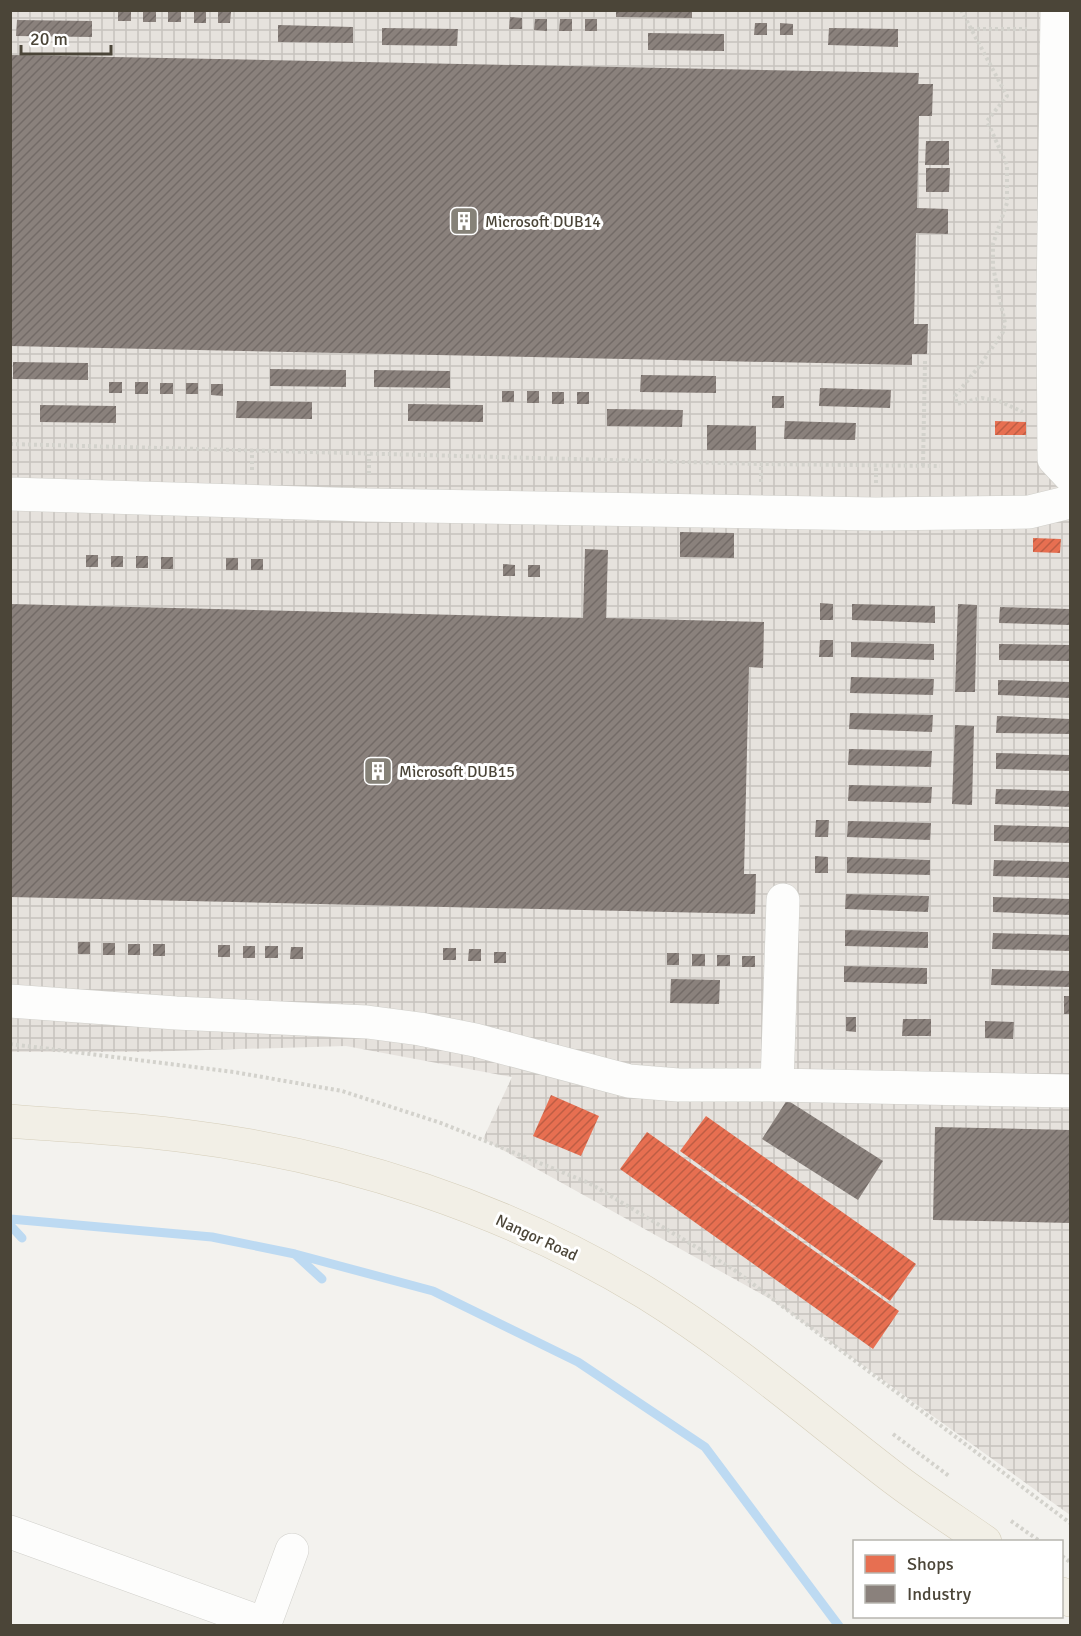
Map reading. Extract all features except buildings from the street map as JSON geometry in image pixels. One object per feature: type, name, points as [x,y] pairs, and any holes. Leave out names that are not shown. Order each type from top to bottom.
[{"type":"main road","name":"Nangor Road","points":[[10,1121],[183,1135],[311,1157],[418,1187],[496,1217],[572,1252],[646,1294],[742,1359],[897,1481],[982,1540]]},
{"type":"lane","points":[[1057,20],[1054,459],[1071,476]]},
{"type":"lane","points":[[10,494],[366,505],[876,513],[1029,512],[1071,502]]},
{"type":"lane","points":[[777,1085],[783,900]]},
{"type":"lane","points":[[10,1001],[176,1013],[367,1022],[420,1029],[475,1040],[630,1081],[678,1085],[1071,1091]]},
{"type":"lane","points":[[10,1532],[264,1625],[292,1550]]},
{"type":"path","points":[[961,10],[1007,96],[987,121],[1007,165],[1007,203],[993,244],[993,267],[1005,323],[1003,332],[955,396],[957,404],[982,399],[999,402],[1020,412],[1053,415]]},
{"type":"path","points":[[971,29],[1057,20]]},
{"type":"path","points":[[923,466],[925,361]]},
{"type":"path","points":[[10,444],[761,464],[940,466]]},
{"type":"shaded area","points":[[11,11],[1070,11],[1070,1515],[772,1300],[483,1139],[512,1077],[346,1046],[139,1052],[11,1052]]},
{"type":"waterway","points":[[10,1219],[212,1237],[295,1254],[433,1291],[578,1362],[705,1447],[839,1626]]},
{"type":"waterway","points":[[10,1225],[22,1238]]},
{"type":"waterway","points":[[297,1256],[322,1279]]},
{"type":"place","name":"Microsoft DUB14","points":[[464,221]]},
{"type":"place","name":"Microsoft DUB15","points":[[378,771]]}]
